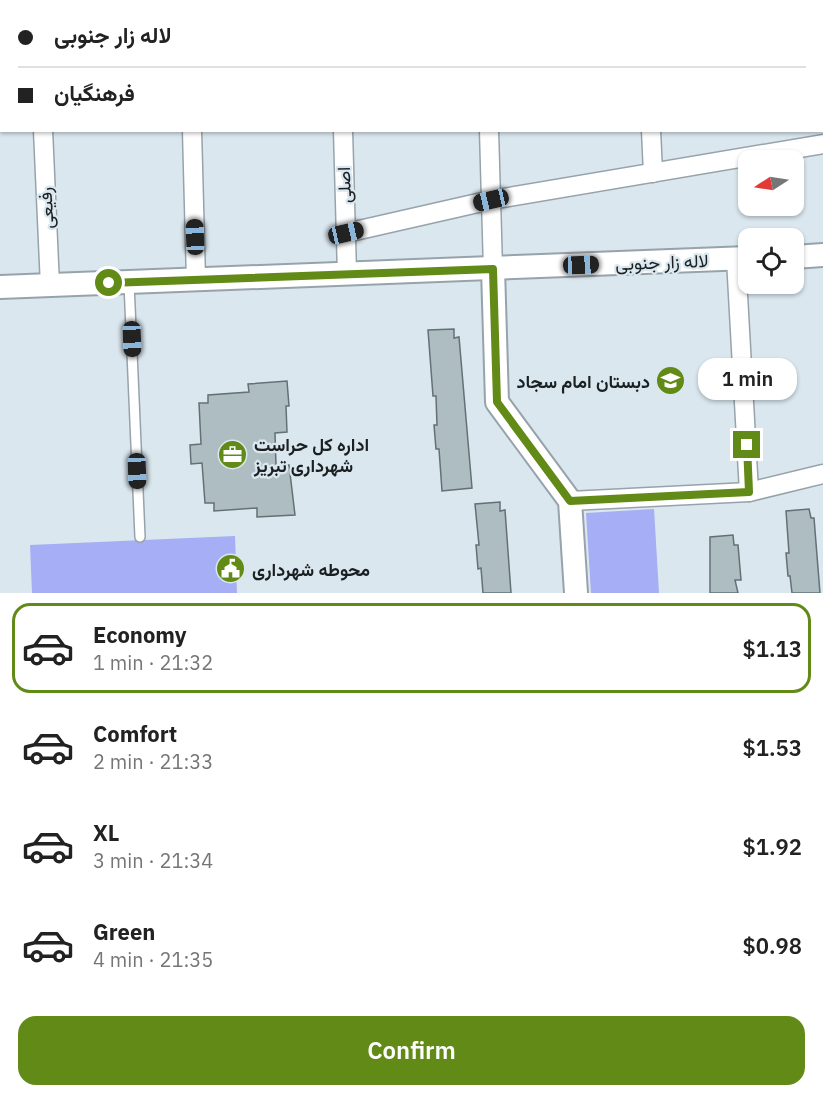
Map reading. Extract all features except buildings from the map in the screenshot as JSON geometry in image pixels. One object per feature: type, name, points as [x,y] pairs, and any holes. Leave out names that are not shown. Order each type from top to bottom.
[{"type":"street","name":"رفیعی","points":[[43,132],[50,286]]},
{"type":"street","points":[[192,132],[196,280]]},
{"type":"street","name":"اصلی","points":[[343,132],[348,274]]},
{"type":"street","points":[[489,132],[497,402],[570,501],[576,593]]},
{"type":"street","points":[[651,132],[653,173]]},
{"type":"street","points":[[346,233],[491,200],[653,173],[797,139],[823,144]]},
{"type":"street","points":[[804,256],[823,255]]},
{"type":"street","name":"لاله زار جنوبی","points":[[0,288],[738,259]]},
{"type":"street","points":[[743,294],[749,492]]},
{"type":"street","points":[[570,501],[749,492],[823,474]]},
{"type":"lane","points":[[129,283],[140,537]]},
{"type":"shaded area","points":[[654,509],[659,593],[591,593],[586,513]]},
{"type":"shaded area","points":[[235,536],[237,593],[32,593],[30,545]]},
{"type":"place","name":"دبستان امام سجاد","points":[[671,381]]},
{"type":"place","name":"اداره کل حراست شهرداری تبریز","points":[[233,454]]},
{"type":"place","name":"محوطه شهرداری","points":[[231,569]]},
{"type":"route","points":[[109,283],[493,269],[497,402],[570,501],[749,492],[747,445]]}]
